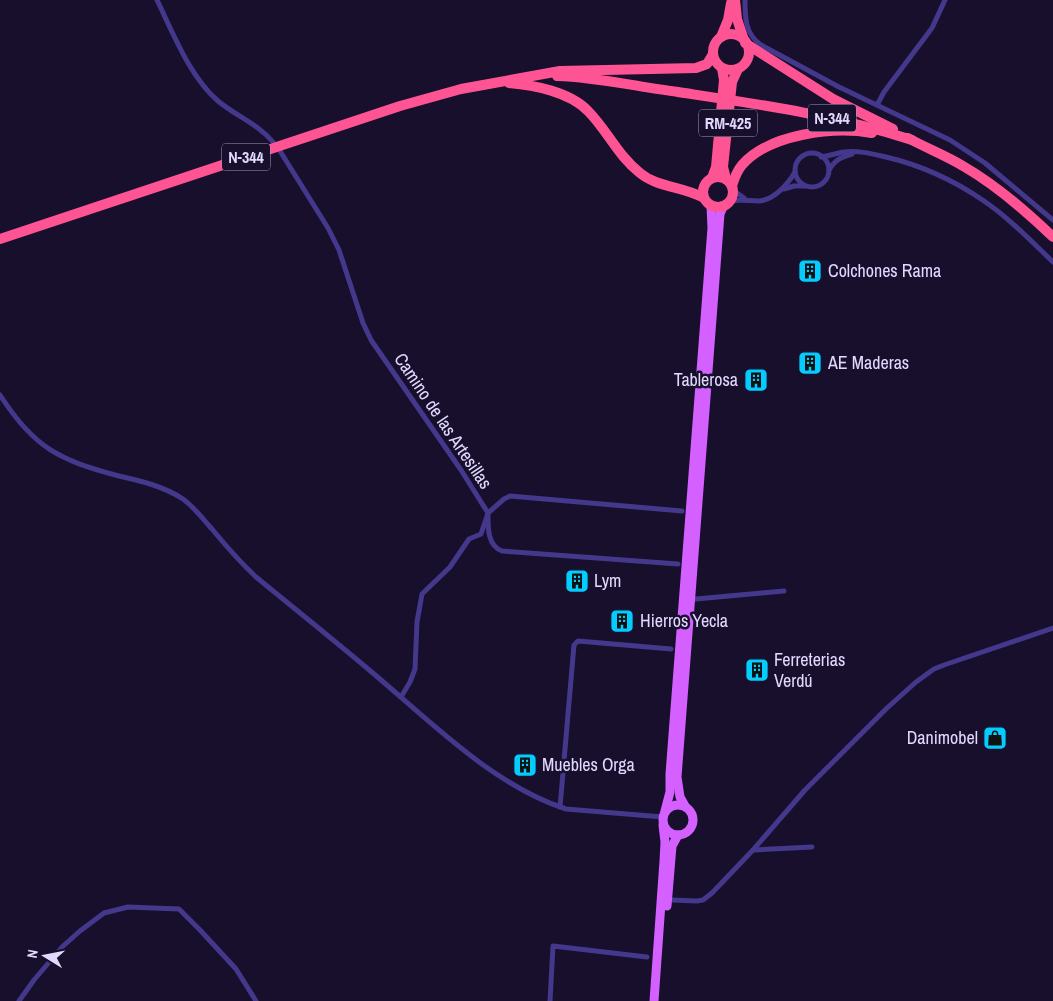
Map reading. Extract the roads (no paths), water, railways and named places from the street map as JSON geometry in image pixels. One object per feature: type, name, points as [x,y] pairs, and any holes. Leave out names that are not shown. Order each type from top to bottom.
[{"type":"highway","points":[[521,78],[560,71],[696,68],[707,64],[713,54],[715,45],[721,38],[733,0]]},
{"type":"highway","points":[[713,54],[717,64],[727,70],[738,69],[748,58],[748,52],[733,0]]},
{"type":"highway","points":[[721,38],[735,35],[833,99],[912,140]]},
{"type":"highway","name":"RM-425","points":[[712,178],[716,167],[724,80],[722,68]]},
{"type":"highway","name":"RM-425","points":[[729,192],[724,167],[732,82],[738,69]]},
{"type":"highway","name":"N-344","points":[[0,239],[400,106],[494,82],[521,78],[560,76],[599,80],[814,114],[871,127],[912,140],[943,155],[992,184],[1053,237]]},
{"type":"highway","points":[[494,82],[550,89],[569,98],[587,110],[621,155],[640,173],[656,183],[686,190],[704,198]]},
{"type":"highway","points":[[729,192],[721,177],[712,178],[704,184],[702,194],[711,206],[729,192],[741,167],[764,148],[786,140],[832,131],[849,130],[883,135],[943,155]]},
{"type":"main road","points":[[664,818],[670,833],[678,835],[687,832],[693,823],[692,813],[680,797],[677,777],[720,214],[729,192]]},
{"type":"main road","points":[[654,1001],[664,861],[664,818],[670,792],[678,659],[712,219],[711,206]]},
{"type":"main road","points":[[664,818],[672,806],[676,804],[685,806]]},
{"type":"main road","points":[[659,1001],[672,846],[678,835]]},
{"type":"street","points":[[157,0],[186,58],[212,95],[249,121],[274,142]]},
{"type":"street","points":[[745,0],[748,30],[756,42],[832,84],[950,140],[985,163],[1053,220]]},
{"type":"street","points":[[877,105],[884,92],[932,28],[945,0]]},
{"type":"street","name":"Camino de las Artesillas","points":[[280,151],[334,240],[344,264],[363,323],[371,340],[456,463],[488,513],[482,534],[468,539],[450,567],[422,594],[414,674],[401,697]]},
{"type":"street","points":[[806,186],[799,180],[796,166],[802,157],[812,154],[822,157],[844,152],[859,152],[910,164],[963,188],[984,200],[1053,262]]},
{"type":"street","points":[[729,192],[750,200],[762,201],[781,190],[794,186],[815,187],[823,183],[836,160],[859,152]]},
{"type":"street","points":[[822,157],[829,170]]},
{"type":"street","points":[[781,190],[796,172]]},
{"type":"street","points":[[729,192],[750,200]]},
{"type":"street","points":[[0,395],[32,436],[45,448],[87,466],[156,485],[184,500],[194,509],[238,561],[472,756],[514,785],[566,809],[664,818]]},
{"type":"street","points":[[678,564],[502,551],[494,546],[490,537],[488,513],[510,496],[682,511]]},
{"type":"street","points":[[696,599],[784,590]]},
{"type":"street","points":[[672,900],[692,902],[703,900],[724,882],[805,790],[895,700],[916,682],[939,667],[1053,628]]},
{"type":"street","points":[[560,807],[574,645],[576,642],[671,649]]},
{"type":"street","points":[[753,850],[812,846]]},
{"type":"street","points":[[20,1001],[53,957],[88,925],[104,913],[112,910],[138,907],[176,908],[184,912],[236,969],[256,1001]]},
{"type":"street","points":[[550,1001],[553,946],[647,957]]},
{"type":"place","name":"Colchones Rama","points":[[810,271]]},
{"type":"place","name":"AE Maderas","points":[[810,363]]},
{"type":"place","name":"Tablerosa","points":[[756,380]]},
{"type":"place","name":"Lym","points":[[577,581]]},
{"type":"place","name":"Hierros Yecla","points":[[622,621]]},
{"type":"place","name":"Ferreterias Verdú","points":[[757,670]]},
{"type":"place","name":"Danimobel","points":[[995,738]]},
{"type":"place","name":"Muebles Orga","points":[[525,765]]}]
